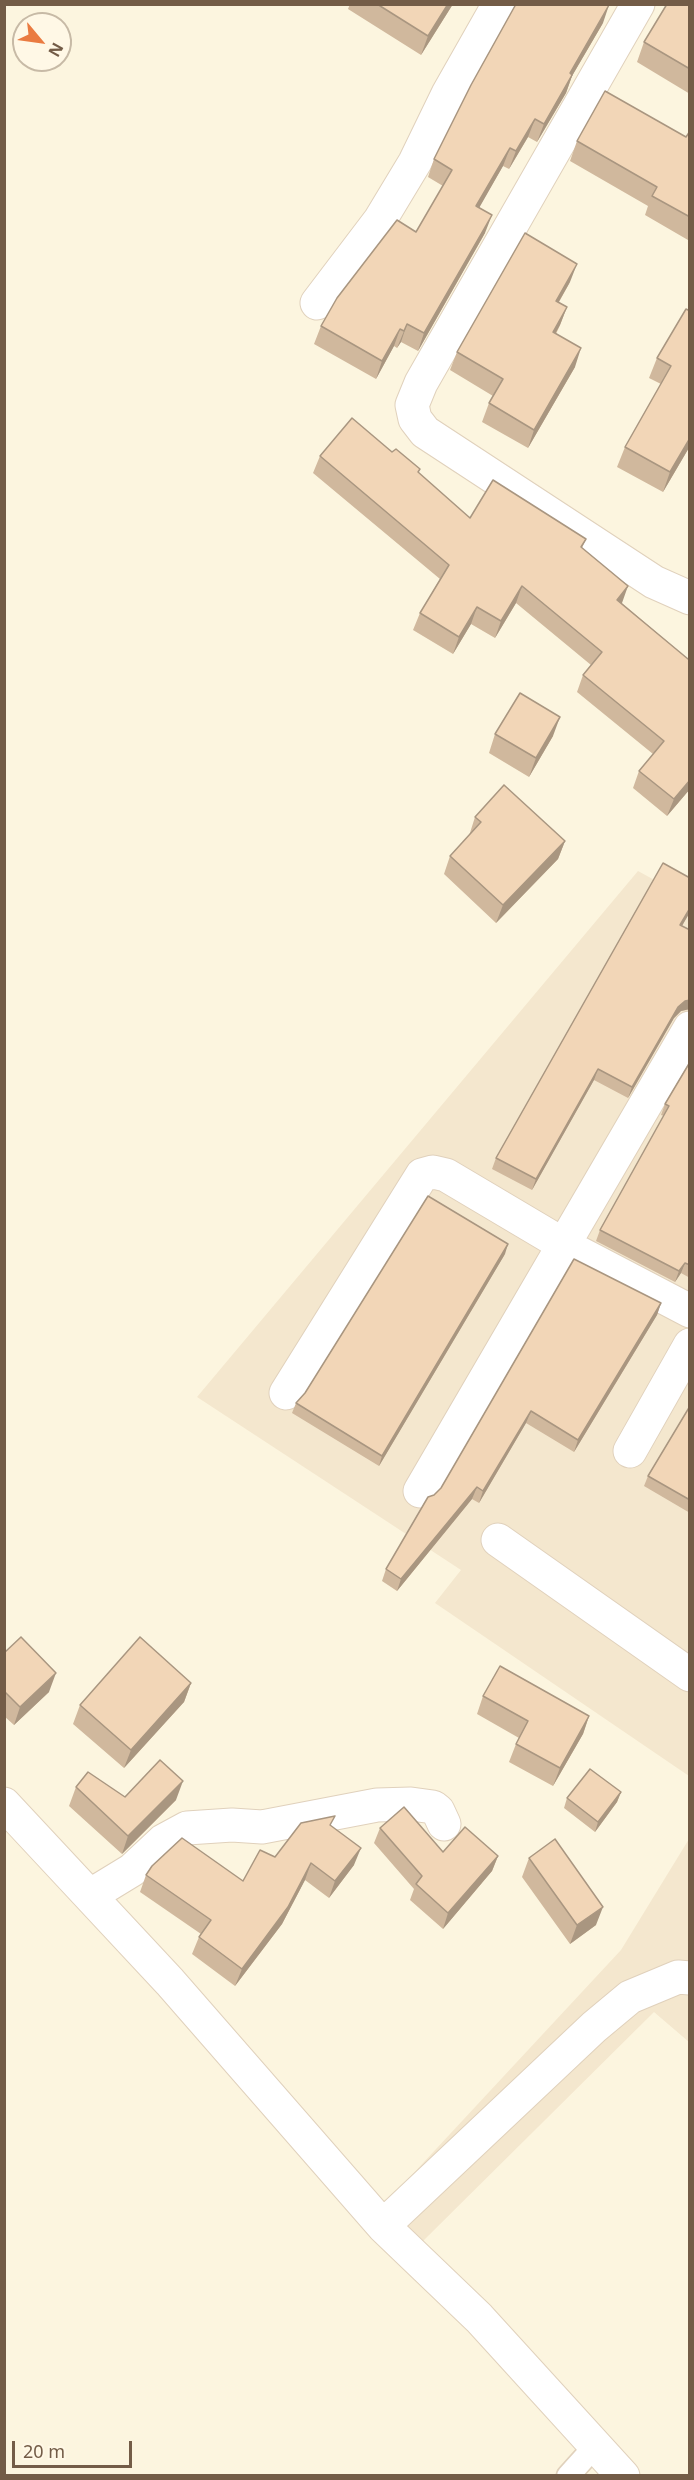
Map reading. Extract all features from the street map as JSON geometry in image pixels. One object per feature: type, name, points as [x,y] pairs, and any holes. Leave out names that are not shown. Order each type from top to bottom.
[{"type":"street","points":[[317,303],[380,220],[415,162],[448,94],[499,4]]},
{"type":"street","points":[[638,4],[421,383],[412,405],[415,418],[425,432],[654,582],[690,598]]},
{"type":"street","points":[[420,1491],[690,1028]]},
{"type":"street","points":[[286,1393],[422,1175],[434,1172],[446,1175],[564,1245],[690,1311]]},
{"type":"street","points":[[630,1451],[690,1345]]},
{"type":"street","points":[[498,1540],[690,1675]]},
{"type":"street","points":[[4,1804],[91,1895],[383,2226],[479,2318],[623,2475]]},
{"type":"street","points":[[91,1895],[132,1870],[164,1841],[187,1828],[232,1825],[262,1827],[377,1805],[411,1804],[433,1806],[444,1824]]},
{"type":"street","points":[[383,2226],[594,2027],[630,1997],[678,1977],[690,1978]]},
{"type":"lane","points":[[568,2475],[596,2445]]},
{"type":"shaded area","points":[[638,871],[689,899],[689,1776],[435,1603],[461,1570],[197,1397]]},
{"type":"shaded area","points":[[689,1839],[689,2042],[654,2012],[422,2242],[384,2205],[621,1950]]},
{"type":"building","points":[[377,4],[448,4],[428,36]]},
{"type":"building","points":[[516,4],[609,5],[544,124],[535,119],[516,151],[510,148],[476,206],[492,215],[424,333],[407,324],[404,331],[400,329],[382,361],[321,326],[337,298],[397,220],[416,232],[452,170],[434,159],[471,85]]},
{"type":"building","points":[[667,4],[690,4],[690,69],[644,42]]},
{"type":"building","points":[[605,91],[686,137],[690,131],[690,217],[652,196],[657,187],[577,141]]},
{"type":"building","points":[[525,233],[577,264],[556,301],[567,307],[553,332],[581,348],[534,430],[489,403],[503,379],[457,352]]},
{"type":"building","points":[[686,309],[690,311],[690,438],[670,472],[625,447],[671,366],[657,358]]},
{"type":"building","points":[[352,418],[392,452],[396,449],[420,469],[418,472],[470,518],[493,480],[586,539],[581,547],[628,586],[617,600],[688,659],[690,657],[690,780],[674,799],[639,771],[664,741],[583,675],[602,652],[522,586],[501,621],[477,607],[459,637],[420,613],[449,565],[320,456]]},
{"type":"building","points":[[520,693],[560,717],[536,758],[495,734]]},
{"type":"building","points":[[504,785],[565,841],[503,905],[450,856],[481,822],[475,817]]},
{"type":"building","points":[[663,863],[690,878],[690,908],[680,925],[690,930],[690,1000],[678,1007],[632,1087],[598,1069],[536,1179],[496,1158]]},
{"type":"building","points":[[690,1062],[690,1265],[685,1263],[679,1271],[600,1230],[669,1106],[665,1104]]},
{"type":"building","points":[[428,1196],[508,1244],[382,1456],[296,1403],[305,1393]]},
{"type":"building","points":[[574,1259],[661,1303],[578,1440],[531,1411],[483,1491],[477,1487],[401,1579],[386,1569],[428,1497],[441,1488]]},
{"type":"building","points":[[690,1406],[690,1500],[648,1476]]},
{"type":"building","points":[[21,1637],[56,1673],[20,1707],[4,1691],[4,1653]]},
{"type":"building","points":[[140,1637],[191,1683],[131,1750],[80,1705]]},
{"type":"building","points":[[500,1666],[589,1716],[560,1768],[516,1744],[528,1721],[483,1696]]},
{"type":"building","points":[[160,1760],[183,1781],[128,1836],[76,1787],[88,1772],[125,1797]]},
{"type":"building","points":[[590,1769],[621,1792],[598,1822],[567,1798]]},
{"type":"building","points":[[404,1807],[443,1852],[465,1827],[498,1856],[448,1913],[416,1884],[422,1876],[380,1828]]},
{"type":"building","points":[[335,1816],[330,1825],[361,1848],[335,1881],[311,1863],[288,1907],[242,1969],[199,1937],[211,1920],[146,1875],[152,1866],[182,1838],[243,1881],[260,1850],[275,1857],[301,1823]]},
{"type":"building","points":[[555,1839],[603,1907],[577,1925],[529,1858]]}]
